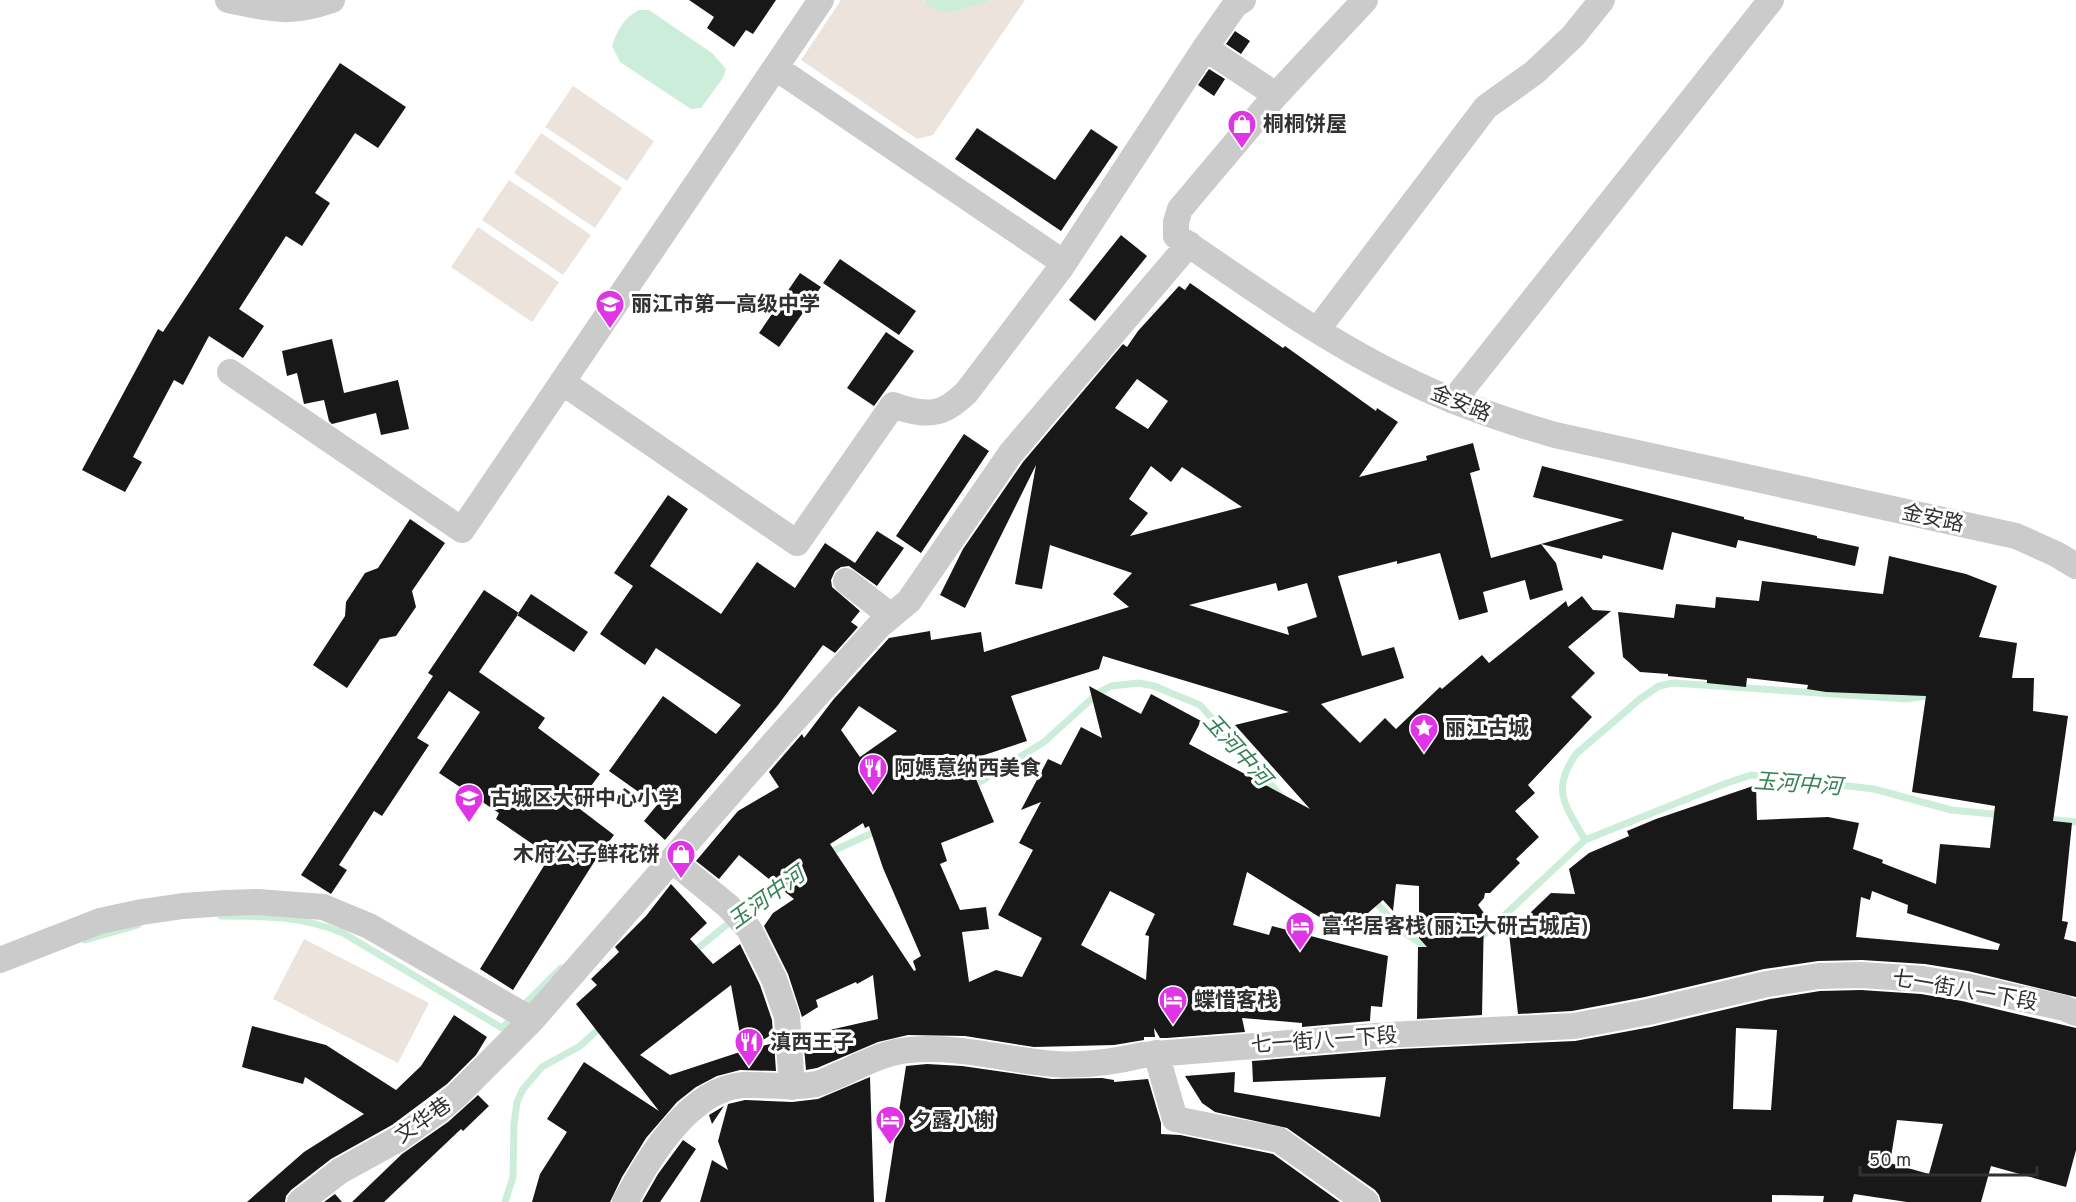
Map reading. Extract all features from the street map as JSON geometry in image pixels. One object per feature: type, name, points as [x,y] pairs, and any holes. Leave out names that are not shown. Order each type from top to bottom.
[{"type":"street","points":[[228,0],[277,11],[297,9],[332,0]]},
{"type":"street","points":[[230,372],[462,530],[821,0]]},
{"type":"street","points":[[562,382],[797,543],[893,405],[919,412],[933,412],[946,409],[966,393],[1064,263],[1205,48],[1235,5],[1243,0]]},
{"type":"street","name":"金安路","points":[[1365,0],[1276,95],[1180,209],[1176,222],[1176,236],[1364,358],[1405,380],[1506,421],[1555,435],[2016,536],[2076,566]]},
{"type":"street","points":[[1318,329],[1486,107],[1535,72],[1573,36],[1602,0]]},
{"type":"street","points":[[1453,401],[1771,0]]},
{"type":"street","points":[[1205,48],[1276,95]]},
{"type":"street","points":[[776,68],[1064,263]]},
{"type":"street","name":"文华巷","points":[[300,1202],[340,1171],[400,1138],[438,1111],[532,1020],[864,643],[909,601],[1011,453],[1189,244]]},
{"type":"street","points":[[846,582],[891,616]]},
{"type":"street","points":[[672,860],[728,906],[749,929],[774,979],[787,1017],[792,1087]]},
{"type":"street","points":[[0,960],[100,921],[142,912],[183,906],[258,902],[322,907],[369,926],[532,1020]]},
{"type":"street","name":"七一街八一下段","points":[[625,1202],[656,1149],[704,1100],[726,1089],[742,1085],[792,1087],[818,1084],[880,1056],[909,1050],[944,1050],[1055,1064],[1090,1064],[1156,1053],[1388,1035],[1574,1026],[1648,1012],[1767,984],[1819,976],[1861,975],[1923,979],[1976,988],[2064,1008],[2076,1013]]},
{"type":"street","points":[[1156,1053],[1175,1119],[1280,1140],[1366,1202]]},
{"type":"shaded area","points":[[841,0],[924,0],[925,2],[979,3],[992,0],[1025,0],[933,135],[917,139],[801,60]]},
{"type":"shaded area","points":[[924,0],[992,0],[947,12],[931,7]]},
{"type":"shaded area","points":[[639,10],[649,10],[712,53],[726,69],[723,78],[701,108],[691,109],[620,62],[612,46],[614,40],[625,21]]},
{"type":"shaded area","points":[[573,86],[654,141],[627,181],[545,127]]},
{"type":"shaded area","points":[[541,133],[622,188],[595,228],[514,173]]},
{"type":"shaded area","points":[[509,180],[591,235],[563,275],[482,220]]},
{"type":"shaded area","points":[[478,227],[559,282],[532,322],[451,267]]},
{"type":"shaded area","points":[[304,939],[429,1003],[398,1063],[273,999]]},
{"type":"building","points":[[689,0],[776,0],[753,34],[746,30],[734,47],[707,28],[714,17]]},
{"type":"building","points":[[1235,31],[1250,41],[1241,54],[1226,44]]},
{"type":"building","points":[[340,63],[406,107],[378,148],[355,133],[315,193],[330,203],[302,246],[286,236],[239,309],[264,326],[243,358],[209,336],[183,385],[174,380],[133,457],[142,462],[125,492],[82,470],[158,329],[163,332]]},
{"type":"building","points":[[1209,69],[1225,79],[1214,96],[1198,85]]},
{"type":"building","points":[[977,128],[1055,180],[1091,129],[1118,147],[1061,231],[955,159]]},
{"type":"building","points":[[1121,235],[1147,256],[1095,321],[1069,300]]},
{"type":"building","points":[[840,259],[916,311],[899,335],[823,283]]},
{"type":"building","points":[[800,273],[821,287],[779,347],[759,333]]},
{"type":"building","points":[[1190,283],[1283,348],[1285,346],[1376,411],[1377,408],[1398,422],[1359,477],[1427,460],[1426,456],[1473,443],[1480,470],[1470,473],[1491,558],[1541,544],[1556,563],[1563,590],[1530,600],[1525,580],[1483,592],[1488,612],[1459,620],[1440,553],[1338,576],[1362,656],[1394,647],[1404,678],[1321,704],[1360,743],[1385,718],[1396,729],[1440,687],[1442,689],[1482,655],[1489,663],[1566,601],[1568,607],[1582,596],[1593,610],[1611,611],[1568,647],[1595,673],[1571,697],[1592,717],[1528,785],[1535,793],[1515,811],[1539,837],[1516,859],[1520,863],[1490,893],[1485,893],[1478,905],[1484,913],[1482,1015],[1417,1019],[1418,947],[1427,947],[1419,938],[1419,886],[1396,884],[1393,911],[1383,900],[1345,933],[1247,872],[1233,925],[1269,935],[1272,926],[1388,956],[1382,1007],[1371,1006],[1370,1021],[1302,1027],[1302,1023],[1242,1018],[1245,1032],[1160,1038],[1154,1028],[1155,1037],[1144,1037],[1144,1040],[1114,1045],[1034,1047],[965,1036],[908,1035],[878,1042],[817,1068],[806,1070],[803,1036],[878,1019],[873,975],[857,984],[856,982],[816,1000],[818,1007],[802,1017],[788,974],[764,926],[773,913],[794,899],[739,855],[719,879],[696,861],[738,811],[779,787],[769,772],[802,734],[804,738],[833,700],[889,638],[930,631],[931,640],[981,632],[984,652],[1129,607],[1113,594],[1132,573],[1050,545],[1042,589],[1015,584],[1036,465],[965,608],[940,595],[963,549],[1023,462],[1123,344],[1127,347],[1138,331],[1179,286],[1185,290]],"holes":[[[1137,379],[1168,401],[1148,429],[1115,408]],[[1151,466],[1171,482],[1182,467],[1242,507],[1130,536],[1148,513],[1129,499]],[[1276,583],[1278,591],[1307,583],[1317,617],[1287,627],[1289,635],[1189,605]],[[1103,656],[1289,712],[1235,725],[1310,809],[1189,744],[1201,721],[1151,694],[1141,714],[1089,686],[1102,738],[1081,727],[1061,765],[1048,759],[1021,810],[1041,802],[1019,843],[1033,850],[998,915],[1042,938],[1022,977],[996,970],[969,982],[962,932],[989,929],[986,907],[960,910],[940,864],[947,861],[941,843],[994,822],[973,772],[987,779],[978,757],[1027,741],[1011,696],[1099,669]],[[859,706],[897,731],[860,757],[841,730]],[[863,823],[865,828],[869,826],[883,868],[921,956],[913,961],[916,970],[914,971],[830,844]],[[1110,891],[1155,914],[1145,935],[1149,936],[1146,980],[1081,945]]]},
{"type":"building","points":[[886,332],[914,351],[874,406],[847,388]]},
{"type":"building","points":[[332,339],[344,393],[398,380],[409,429],[381,435],[376,413],[332,424],[329,421],[324,400],[304,404],[297,373],[287,376],[282,351]]},
{"type":"building","points":[[964,434],[989,451],[921,553],[896,536]]},
{"type":"building","points":[[1542,466],[1859,547],[1855,566],[1738,540],[1736,548],[1672,532],[1663,570],[1603,555],[1602,559],[1541,544],[1624,520],[1533,497]]},
{"type":"building","points":[[668,495],[688,509],[650,566],[721,614],[757,562],[795,588],[825,543],[855,563],[877,531],[904,548],[877,586],[849,566],[835,571],[831,580],[832,587],[860,611],[851,622],[858,627],[835,653],[823,645],[778,705],[665,840],[644,821],[657,805],[609,771],[663,696],[716,734],[741,705],[656,648],[645,665],[600,634],[633,586],[614,573]]},
{"type":"building","points":[[410,519],[445,543],[412,591],[416,607],[396,636],[380,639],[347,688],[313,665],[345,616],[346,602],[365,573],[378,568]]},
{"type":"building","points":[[1889,556],[1966,574],[1997,586],[1979,637],[2017,643],[2012,678],[2034,678],[2033,711],[2068,716],[2053,821],[2072,823],[2062,921],[2068,922],[2064,939],[2076,942],[2076,997],[1968,971],[1925,964],[1862,960],[1818,961],[1764,969],[1645,997],[1572,1011],[1518,1014],[1509,933],[1551,893],[1575,894],[1569,869],[1589,853],[1629,836],[1627,831],[1656,819],[1756,785],[1757,820],[1828,817],[1859,823],[1853,849],[1936,884],[1940,844],[1990,848],[1995,806],[1912,792],[1926,696],[1826,692],[1807,689],[1808,685],[1747,678],[1746,687],[1707,683],[1707,680],[1640,672],[1623,657],[1618,612],[1674,618],[1676,604],[1715,608],[1716,597],[1759,601],[1762,581],[1883,594]],"holes":[[[1872,891],[1908,905],[1907,913],[2000,944],[1998,950],[1856,937],[1861,897],[1870,900]]]},
{"type":"building","points":[[484,590],[519,613],[479,672],[545,718],[538,728],[600,774],[576,806],[614,835],[596,859],[513,990],[480,969],[550,856],[496,819],[499,813],[439,773],[480,712],[449,691],[417,738],[429,745],[382,816],[374,811],[339,865],[347,870],[331,894],[301,875],[433,676],[428,673]]},
{"type":"building","points":[[531,594],[588,632],[574,652],[517,615]]},
{"type":"building","points":[[671,884],[707,923],[690,939],[713,964],[740,944],[760,985],[772,1020],[773,1034],[746,1050],[774,1043],[776,1071],[740,1070],[717,1076],[696,1087],[677,1102],[646,1138],[610,1202],[532,1202],[540,1174],[567,1132],[547,1119],[584,1062],[659,1111],[576,1004],[597,985],[591,979],[619,952],[615,947],[646,916]],"holes":[[[731,985],[743,1051],[670,1075],[640,1055]]]},
{"type":"building","points":[[1861,990],[1921,994],[1962,1001],[2076,1028],[2076,1150],[2066,1187],[1991,1166],[1981,1202],[1907,1202],[1854,1194],[1852,1202],[1823,1202],[1824,1196],[1772,1195],[1772,1202],[1381,1202],[1375,1190],[1287,1128],[1215,1112],[1202,1103],[1185,1076],[1235,1072],[1234,1092],[1380,1117],[1386,1077],[1253,1082],[1252,1061],[1400,1049],[1575,1041],[1651,1027],[1770,999],[1820,991]],"holes":[[[1736,1028],[1777,1030],[1771,1110],[1733,1109]],[[1897,1120],[1943,1124],[1929,1174],[1890,1163]]]},
{"type":"building","points":[[454,1015],[487,1037],[476,1055],[447,1084],[392,1125],[331,1159],[291,1190],[285,1202],[247,1202],[304,1152],[364,1114],[305,1077],[303,1084],[242,1067],[252,1026],[326,1045],[396,1090],[421,1066]]},
{"type":"building","points":[[927,1064],[962,1066],[1052,1079],[1102,1078],[1114,1080],[1114,1082],[1148,1079],[1161,1123],[1161,1134],[1180,1135],[1273,1154],[1340,1202],[885,1202],[906,1066]]},
{"type":"building","points":[[870,1077],[874,1202],[700,1202],[712,1160],[728,1170],[718,1141],[728,1104],[745,1100],[792,1102],[818,1099]]},
{"type":"building","points":[[478,1095],[489,1106],[463,1131],[461,1129],[384,1202],[352,1202],[402,1154],[448,1122]]},
{"type":"building","points":[[724,1106],[712,1124],[709,1115]]},
{"type":"building","points":[[683,1140],[696,1149],[660,1202],[642,1202],[658,1174]]},
{"type":"building","points":[[335,1194],[342,1202],[324,1202]]},
{"type":"waterway","name":"玉河中河","points":[[970,788],[1044,742],[1098,693],[1111,686],[1139,683],[1154,686],[1200,705],[1282,797]]},
{"type":"waterway","points":[[1585,840],[1564,798],[1562,789],[1568,767],[1576,754],[1640,699],[1659,686],[1673,683],[1906,699],[1933,695]]},
{"type":"waterway","name":"玉河中河","points":[[1478,940],[1585,840],[1751,775],[1874,789],[1951,810],[2003,815]]},
{"type":"waterway","name":"玉河中河","points":[[2047,819],[2076,822]]},
{"type":"waterway","name":"玉河中河","points":[[826,854],[879,830]]},
{"type":"waterway","name":"玉河中河","points":[[691,954],[758,899],[784,882]]},
{"type":"waterway","name":"玉河中河","points":[[1373,899],[1403,932],[1432,950]]},
{"type":"waterway","points":[[221,916],[283,918],[328,927],[343,933],[502,1028],[515,1015]]},
{"type":"waterway","points":[[85,940],[138,925]]},
{"type":"waterway","points":[[522,1007],[561,968]]},
{"type":"waterway","name":"玉河中河","points":[[505,1202],[513,1177],[514,1124],[517,1102],[523,1089],[542,1067],[580,1046],[603,1025]]},
{"type":"place","name":"桐桐饼屋","points":[[1242,150]]},
{"type":"place","name":"丽江市第一高级中学","points":[[610,330]]},
{"type":"place","name":"丽江古城","points":[[1424,754]]},
{"type":"place","name":"阿媽意纳西美食","points":[[873,794]]},
{"type":"place","name":"古城区大研中心小学","points":[[469,824]]},
{"type":"place","name":"木府公子鲜花饼","points":[[681,880]]},
{"type":"place","name":"富华居客栈(丽江大研古城店)","points":[[1300,952]]},
{"type":"place","name":"蝶惜客栈","points":[[1173,1026]]},
{"type":"place","name":"滇西王子","points":[[749,1068]]},
{"type":"place","name":"夕露小榭","points":[[890,1146]]}]
